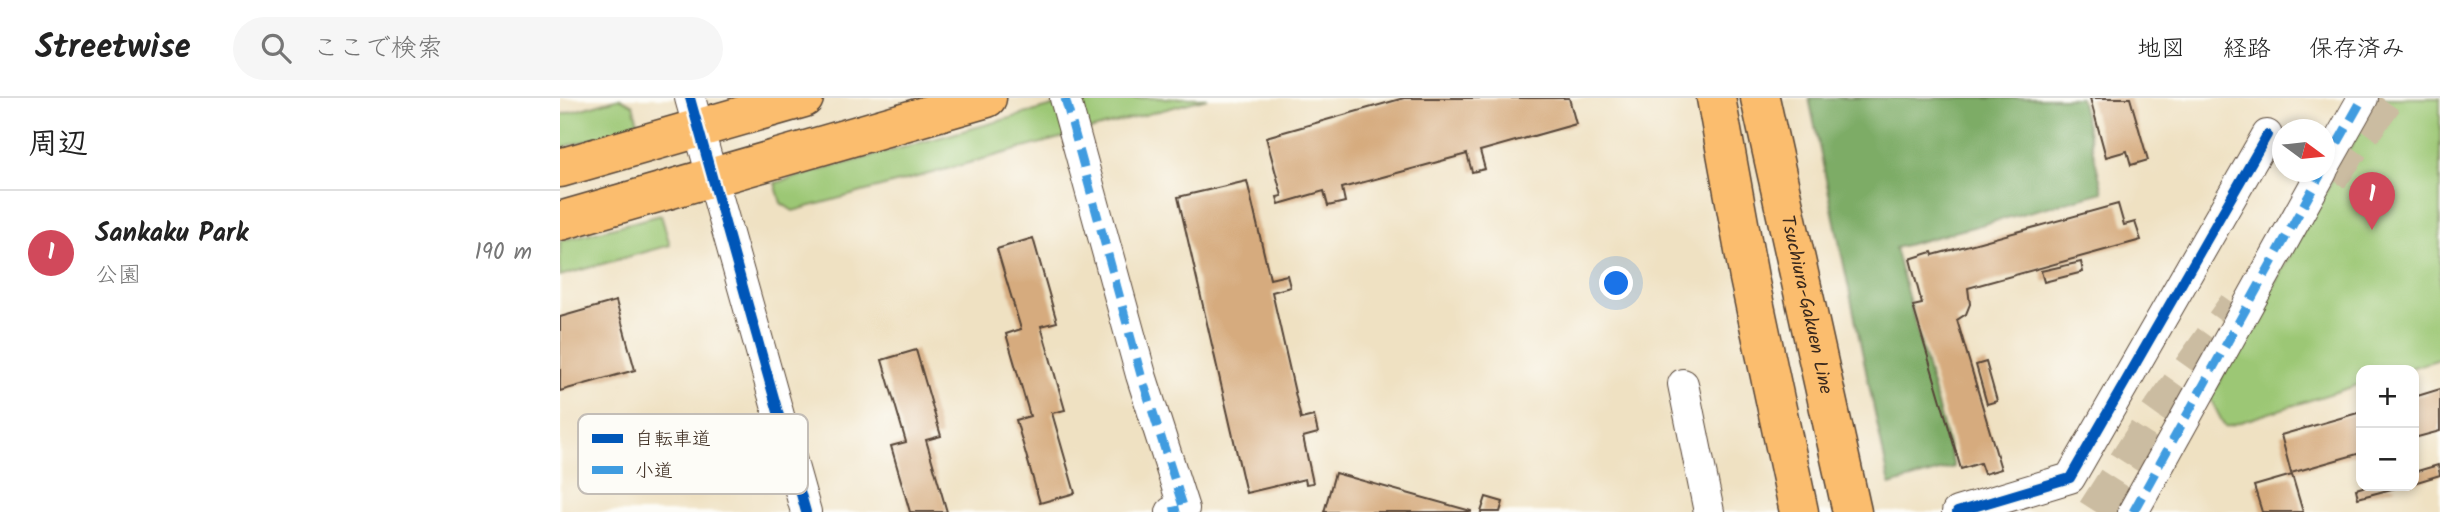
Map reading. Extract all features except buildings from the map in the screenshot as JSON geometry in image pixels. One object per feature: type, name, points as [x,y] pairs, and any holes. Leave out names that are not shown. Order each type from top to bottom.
[{"type":"main road","points":[[560,168],[694,113],[804,98]]},
{"type":"main road","points":[[560,220],[987,98]]},
{"type":"main road","points":[[1716,98],[1749,278],[1799,512]]},
{"type":"main road","name":"Tsuchiura-Gakuen Line","points":[[1760,98],[1852,512]]},
{"type":"street","points":[[1065,98],[1141,375],[1182,511]]},
{"type":"street","points":[[2335,149],[2363,98]]},
{"type":"street","points":[[694,113],[778,414]]},
{"type":"street","points":[[1957,512],[2070,478],[2267,135]]},
{"type":"street","points":[[2133,512],[2316,182]]},
{"type":"street","points":[[1683,384],[1709,512]]},
{"type":"street","points":[[801,494],[806,512]]},
{"type":"green space","points":[[620,98],[633,105],[639,126],[560,148],[560,115]]},
{"type":"green space","points":[[1082,98],[1207,98],[793,211],[781,203],[775,183]]},
{"type":"green space","points":[[1809,98],[2080,98],[2103,192],[1895,248],[1954,467],[1890,485]]},
{"type":"green space","points":[[2440,98],[2440,359],[2419,365],[2356,365],[2356,386],[2225,427],[2210,398],[2331,182],[2335,182],[2335,175],[2377,100]]},
{"type":"green space","points":[[661,215],[670,245],[560,276],[560,241]]},
{"type":"tunnel","points":[[2335,169],[2385,98]]},
{"type":"tunnel","points":[[2096,512],[2149,429],[2237,306]]},
{"type":"marked path","points":[[1065,98],[1141,375],[1184,509],[1171,512]]},
{"type":"marked path","points":[[2335,148],[2363,98]]},
{"type":"marked path","points":[[2133,512],[2316,182]]},
{"type":"cycle path","points":[[690,98],[779,414]]},
{"type":"cycle path","points":[[1957,512],[2070,478],[2267,135]]},
{"type":"cycle path","points":[[801,494],[806,512]]},
{"type":"place","name":"Sankaku Park","points":[[2372,230]]}]
